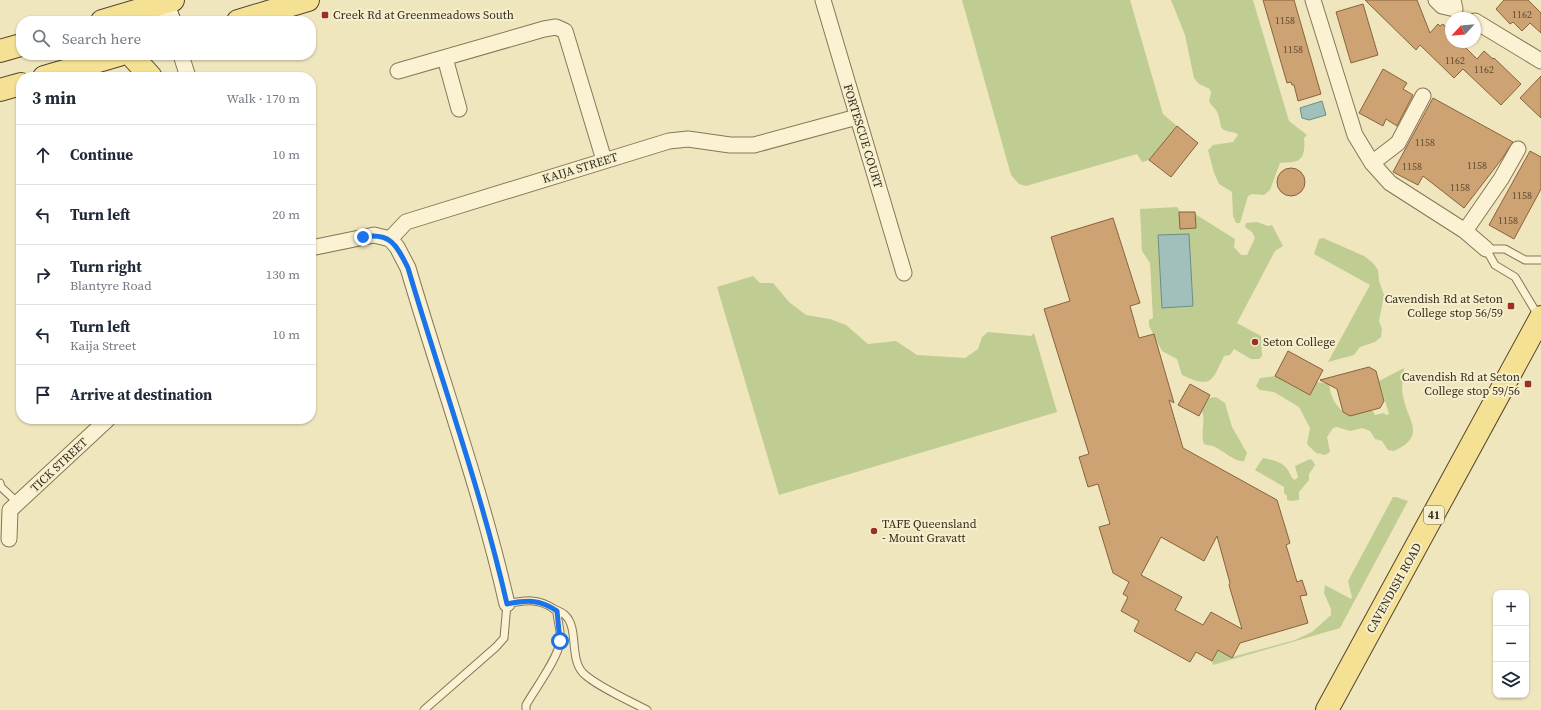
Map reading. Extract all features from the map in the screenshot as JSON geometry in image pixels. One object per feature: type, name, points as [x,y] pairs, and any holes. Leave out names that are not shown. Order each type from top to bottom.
[{"type":"main road","points":[[255,16],[308,0]]},
{"type":"main road","points":[[124,16],[167,6]]},
{"type":"main road","points":[[0,52],[16,47]]},
{"type":"main road","points":[[61,72],[102,60]]},
{"type":"main road","points":[[136,60],[146,72]]},
{"type":"main road","points":[[0,90],[16,85]]},
{"type":"main road","name":"CAVENDISH ROAD","points":[[1327,710],[1540,318]]},
{"type":"street","name":"FORTESCUE COURT","points":[[823,0],[904,273]]},
{"type":"street","points":[[1313,0],[1355,135],[1372,163],[1390,183],[1465,231],[1486,249]]},
{"type":"street","points":[[1436,0],[1442,6],[1454,4],[1464,12]]},
{"type":"street","points":[[1481,25],[1541,61]]},
{"type":"street","points":[[398,71],[544,29],[556,27],[565,31],[604,160]]},
{"type":"street","points":[[445,58],[459,109]]},
{"type":"street","points":[[183,60],[186,72]]},
{"type":"street","points":[[1372,163],[1398,143],[1423,96]]},
{"type":"street","name":"KAIJA STREET","points":[[390,239],[406,222],[604,160],[669,142],[688,139],[730,145],[754,145],[857,117]]},
{"type":"street","points":[[1465,231],[1502,180],[1518,149]]},
{"type":"street","points":[[316,247],[374,235],[390,239],[397,247],[408,268],[481,503],[498,562],[507,604]]},
{"type":"street","name":"TICK STREET","points":[[9,508],[102,424]]},
{"type":"street","points":[[8,539],[9,508]]},
{"type":"lane","points":[[1540,318],[1515,277],[1495,265],[1486,249],[1504,249],[1525,260],[1541,260]]},
{"type":"lane","points":[[0,483],[9,508]]},
{"type":"lane","points":[[424,710],[496,647],[504,638],[507,604],[529,600],[550,606],[565,614],[569,622],[576,659],[584,673],[602,686],[647,710]]},
{"type":"lane","points":[[526,710],[526,705],[558,649],[560,633],[557,622],[557,611]]},
{"type":"green space","points":[[962,0],[1130,0],[1163,114],[1177,126],[1149,160],[1142,162],[1137,154],[1026,186],[1019,184],[1011,175]]},
{"type":"green space","points":[[1171,0],[1253,0],[1289,121],[1307,135],[1304,138],[1304,149],[1300,159],[1293,162],[1280,163],[1270,190],[1264,195],[1252,194],[1248,196],[1240,223],[1236,223],[1233,216],[1232,192],[1219,184],[1214,173],[1208,150],[1213,145],[1233,142],[1238,135],[1222,128],[1217,112],[1209,101],[1211,93],[1210,89],[1199,84],[1194,78],[1185,35]]},
{"type":"green space","points":[[1177,207],[1180,212],[1195,212],[1195,214],[1235,239],[1234,247],[1241,255],[1247,255],[1255,238],[1252,232],[1245,227],[1246,223],[1257,222],[1268,226],[1272,225],[1283,246],[1275,251],[1237,323],[1261,336],[1262,356],[1259,359],[1251,359],[1234,349],[1230,355],[1224,356],[1213,377],[1205,382],[1182,375],[1177,359],[1162,351],[1149,326],[1149,320],[1153,318],[1150,263],[1142,251],[1140,209]]},
{"type":"green space","points":[[1323,238],[1364,256],[1373,263],[1378,270],[1379,281],[1384,295],[1379,321],[1382,329],[1381,337],[1375,342],[1360,347],[1354,355],[1328,362],[1370,285],[1314,254],[1319,239]]},
{"type":"green space","points":[[753,276],[760,283],[773,283],[789,302],[806,315],[830,319],[846,325],[868,344],[896,341],[917,355],[965,358],[978,349],[982,337],[988,332],[1031,336],[1034,333],[1057,412],[779,495],[717,287]]},
{"type":"green space","points":[[1404,368],[1402,393],[1413,427],[1413,433],[1404,445],[1394,451],[1388,450],[1382,441],[1375,439],[1370,431],[1362,428],[1350,431],[1337,427],[1333,428],[1327,437],[1330,452],[1325,455],[1316,453],[1307,444],[1310,428],[1299,407],[1274,392],[1260,390],[1256,386],[1260,378],[1275,376],[1310,395],[1317,382],[1329,384],[1333,400],[1343,412],[1372,410],[1375,415],[1383,413],[1387,415],[1389,414],[1379,381]]},
{"type":"green space","points":[[1216,397],[1225,403],[1232,427],[1247,453],[1244,461],[1237,460],[1213,446],[1204,444],[1202,411],[1209,398]]},
{"type":"green space","points":[[1263,458],[1273,460],[1284,466],[1295,480],[1298,477],[1295,466],[1310,459],[1313,461],[1315,465],[1309,474],[1309,480],[1299,492],[1299,500],[1287,500],[1287,496],[1284,493],[1284,487],[1255,470]]},
{"type":"green space","points":[[1393,497],[1408,501],[1340,628],[1213,665],[1212,661],[1218,650],[1232,657],[1295,640],[1312,632],[1331,615],[1331,609],[1324,593],[1325,585],[1351,599],[1352,597],[1348,581]]},
{"type":"water","points":[[1322,101],[1326,115],[1309,120],[1302,118],[1300,108]]},
{"type":"water","points":[[1189,234],[1193,306],[1162,308],[1158,235]]},
{"type":"building","points":[[1263,0],[1294,0],[1321,94],[1298,101],[1294,85],[1292,85],[1291,82],[1287,83]]},
{"type":"building","points":[[1365,0],[1417,0],[1430,33],[1438,24],[1440,26],[1443,24],[1445,26],[1445,48],[1466,48],[1477,59],[1484,51],[1493,59],[1494,58],[1521,84],[1501,105],[1463,69],[1454,78],[1420,45],[1416,50]]},
{"type":"building","points":[[1504,0],[1528,0],[1541,13],[1541,33],[1530,23],[1522,31],[1513,22],[1510,24],[1496,9]]},
{"type":"building","points":[[1363,4],[1378,55],[1351,63],[1336,12]]},
{"type":"building","points":[[1383,69],[1407,83],[1403,89],[1413,95],[1397,126],[1386,119],[1383,126],[1359,113]]},
{"type":"building","points":[[1541,76],[1541,118],[1520,98]]},
{"type":"building","points":[[1433,98],[1513,142],[1464,208],[1423,176],[1418,185],[1393,172]]},
{"type":"building","points":[[1177,126],[1198,143],[1171,177],[1149,160]]},
{"type":"building","points":[[1530,151],[1541,157],[1541,189],[1514,239],[1489,225]]},
{"type":"building","points":[[1291,168],[1301,172],[1305,182],[1301,192],[1291,196],[1281,192],[1277,182],[1281,172]]},
{"type":"building","points":[[1179,212],[1195,212],[1196,228],[1180,229]]},
{"type":"building","points":[[1113,218],[1140,303],[1130,306],[1139,338],[1154,334],[1174,403],[1169,400],[1183,448],[1277,500],[1290,543],[1286,545],[1297,582],[1302,580],[1307,595],[1300,596],[1308,623],[1240,643],[1232,658],[1218,650],[1212,661],[1196,652],[1190,662],[1134,631],[1139,621],[1121,611],[1128,597],[1123,594],[1129,582],[1113,573],[1099,527],[1110,524],[1098,484],[1088,487],[1079,457],[1089,454],[1044,309],[1070,301],[1051,237]],"holes":[[[1217,536],[1230,583],[1229,585],[1242,629],[1211,612],[1203,625],[1175,610],[1182,597],[1141,575],[1161,537],[1204,561]]]},
{"type":"building","points":[[1288,351],[1323,370],[1310,395],[1275,376]]},
{"type":"building","points":[[1369,367],[1376,371],[1384,401],[1380,408],[1350,416],[1343,412],[1337,389],[1320,380]]},
{"type":"building","points":[[1190,384],[1210,395],[1199,416],[1178,405]]},
{"type":"place","name":"Creek Rd at Greenmeadows South","points":[[325,15]]},
{"type":"place","name":"Cavendish Rd at Seton College stop 56/59","points":[[1511,306]]},
{"type":"place","name":"Seton College","points":[[1255,342]]},
{"type":"place","name":"Cavendish Rd at Seton College stop 59/56","points":[[1528,384]]},
{"type":"place","name":"TAFE Queensland - Mount Gravatt","points":[[874,531]]},
{"type":"route","points":[[363,237],[374,235],[390,239],[397,247],[408,268],[498,562],[507,604],[529,600],[550,606],[557,611],[560,641]]}]
